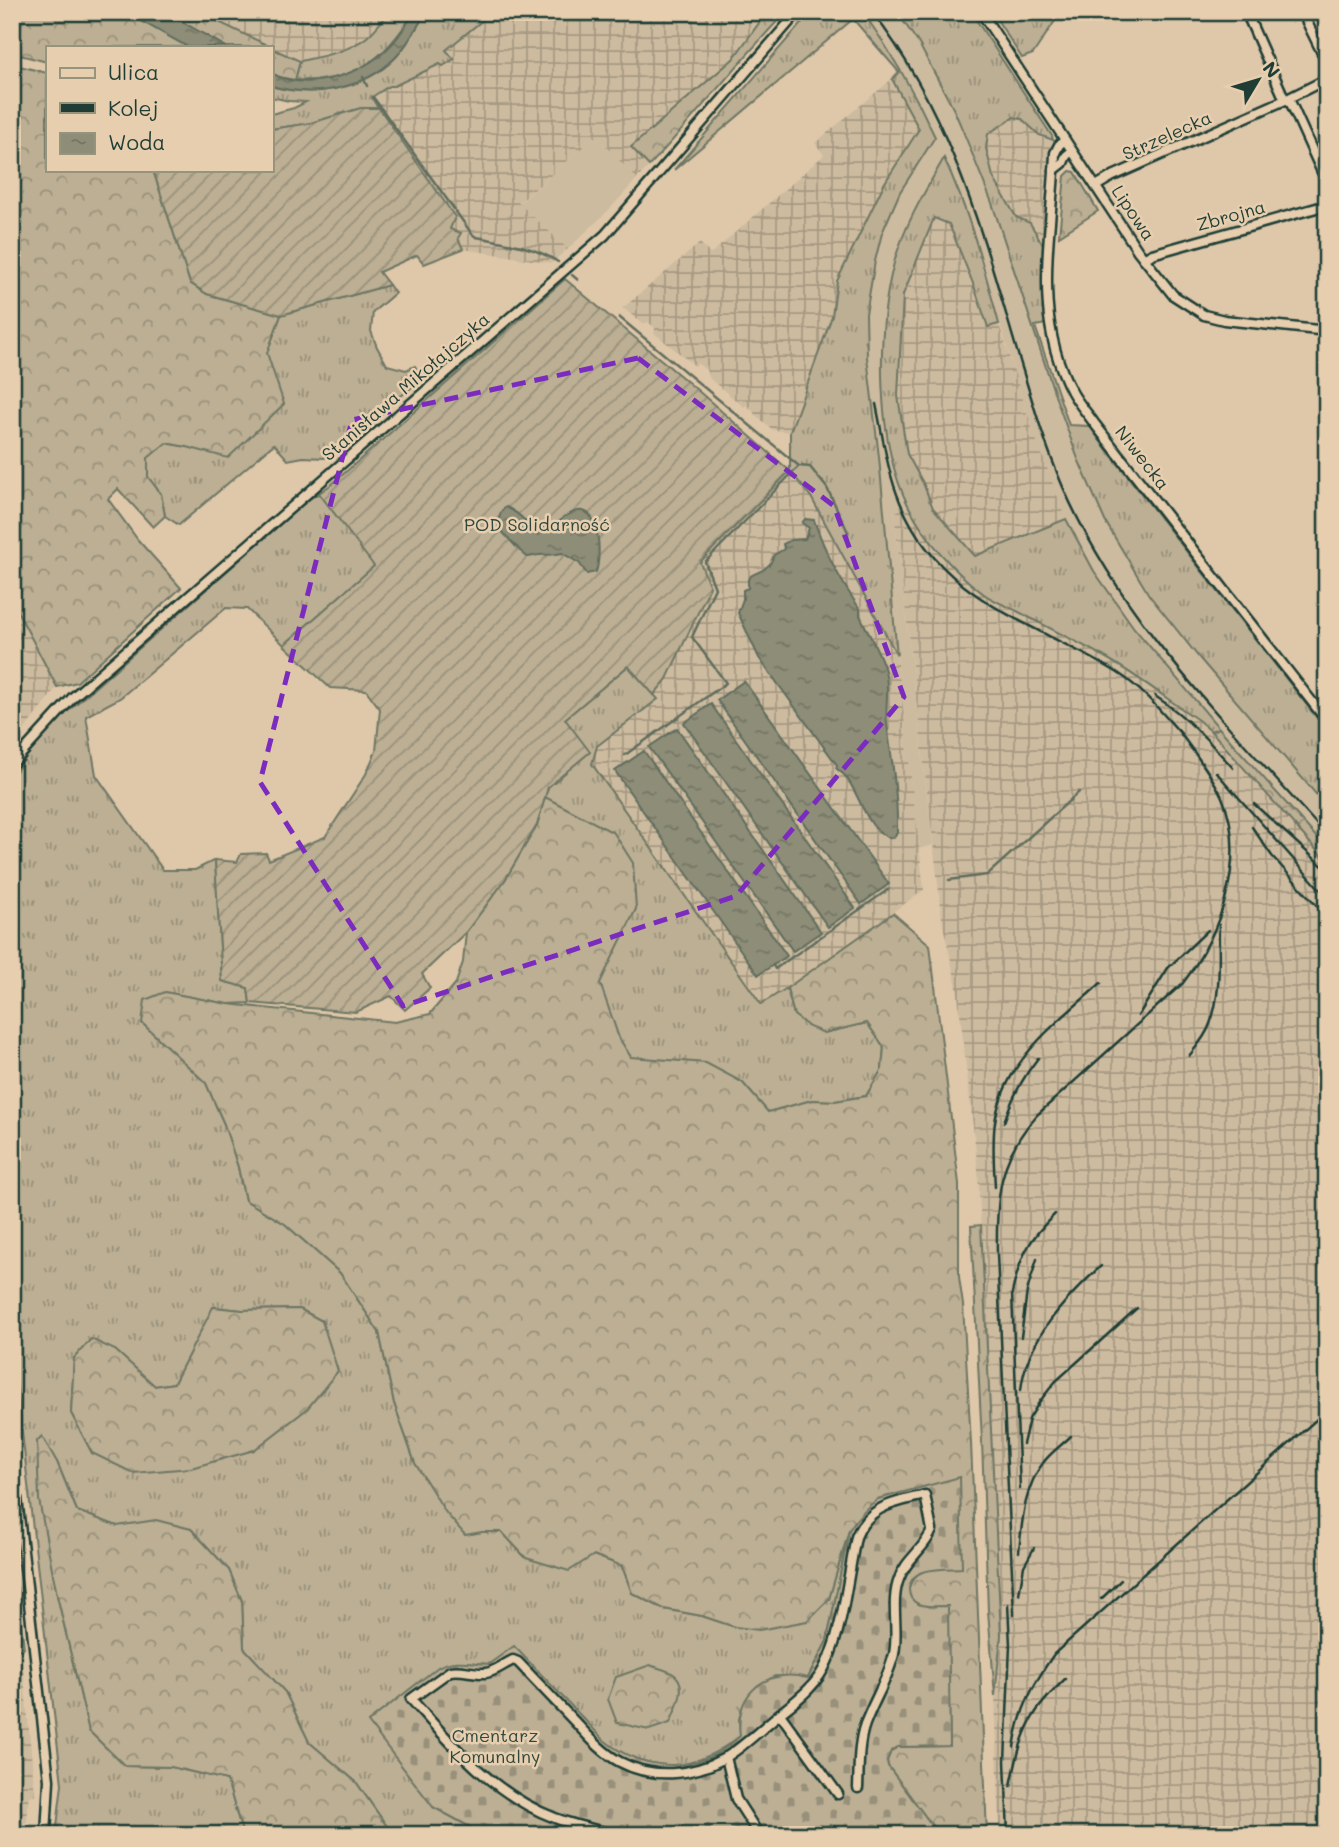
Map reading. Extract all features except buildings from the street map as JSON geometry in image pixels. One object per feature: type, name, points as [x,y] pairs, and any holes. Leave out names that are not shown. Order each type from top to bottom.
[{"type":"street","name":"Stanisława Mikołajczyka","points":[[12,764],[81,689],[604,234],[798,12]]},
{"type":"street","name":"Lipowa","points":[[981,12],[1144,259],[1173,295],[1203,315],[1224,320],[1327,331]]},
{"type":"street","points":[[1246,12],[1327,183]]},
{"type":"street","points":[[1302,12],[1327,63]]},
{"type":"street","name":"Strzelecka","points":[[1096,186],[1327,79]]},
{"type":"street","name":"Niwecka","points":[[1065,140],[1055,153],[1046,298],[1053,340],[1072,392],[1327,721]]},
{"type":"street","points":[[1054,170],[1072,151]]},
{"type":"street","points":[[1063,163],[1080,164]]},
{"type":"street","name":"Zbrojna","points":[[1144,259],[1152,254],[1327,205]]},
{"type":"street","points":[[12,1454],[49,1780],[46,1835]]},
{"type":"street","points":[[618,1835],[564,1821],[517,1800],[461,1755],[411,1699],[450,1671],[489,1672],[513,1660],[518,1662],[600,1748],[622,1763],[653,1773],[695,1770],[726,1757],[811,1688],[826,1665],[838,1627],[856,1537],[862,1523],[885,1506],[925,1495],[932,1530],[903,1569],[898,1581],[894,1650],[887,1674],[863,1727],[858,1788]]},
{"type":"street","points":[[780,1714],[838,1794]]},
{"type":"street","points":[[726,1757],[736,1799],[759,1835]]},
{"type":"highlighted area","points":[[638,358],[834,506],[904,697],[736,896],[403,1006],[260,782],[352,420]]},
{"type":"shaded area","points":[[198,12],[390,12],[367,37],[334,54],[300,61]]},
{"type":"shaded area","points":[[492,12],[767,12],[733,59],[632,147],[649,166],[637,179],[596,136],[519,203],[568,249],[551,263],[463,249],[372,98],[389,86],[453,59],[446,50]]},
{"type":"shaded area","points":[[863,12],[897,12],[919,44],[954,110],[992,203],[1078,459],[1201,660],[1327,807],[1327,862],[1211,731],[1218,728],[1134,628],[1094,571],[1066,519],[1048,476],[972,229],[954,178],[944,159],[909,223],[894,260],[882,340],[882,381],[898,480],[908,505],[894,513],[933,845],[919,849],[867,357],[866,314],[882,233],[900,192],[935,137],[915,95],[885,43]]},
{"type":"shaded area","points":[[892,79],[920,129],[884,184],[837,281],[832,316],[790,432],[773,430],[746,405],[744,407],[710,379],[706,370],[698,364],[695,366],[654,333],[655,328],[648,322],[643,324],[623,308],[700,243],[710,254],[721,245],[824,155],[815,143]]},
{"type":"shaded area","points":[[1014,116],[1022,119],[1039,135],[1053,140],[1043,245],[1030,223],[1016,217],[993,177],[986,148],[988,134]]},
{"type":"shaded area","points":[[596,135],[637,179],[568,249],[519,204]]},
{"type":"shaded area","points":[[934,218],[949,223],[988,327],[999,324],[1033,431],[1066,519],[975,556],[933,508],[907,454],[898,396],[903,295]]},
{"type":"shaded area","points":[[790,471],[811,497],[897,655],[924,890],[761,1005],[591,764],[597,746],[658,700],[654,695],[667,679],[700,562]]},
{"type":"shaded area","points":[[908,505],[925,533],[1211,731],[1327,862],[1327,1835],[1000,1835],[995,1696],[1001,1635],[978,1170],[957,987],[943,926],[894,513]]},
{"type":"shaded area","points":[[12,601],[57,687],[12,746]]},
{"type":"shaded area","points":[[23,1666],[35,1795],[29,1796],[27,1822],[12,1829],[12,1669]]},
{"type":"green space","points":[[12,12],[125,12],[186,46],[46,46],[46,62],[12,53]]},
{"type":"green space","points":[[165,12],[198,12],[269,46],[224,46]]},
{"type":"green space","points":[[390,12],[414,12],[379,56],[351,73],[335,78],[295,80],[300,61],[335,53],[360,42]]},
{"type":"green space","points":[[426,12],[478,12],[484,19],[446,50],[454,59],[443,66],[440,64],[389,86],[372,97],[378,108],[361,108],[311,123],[273,129],[273,113],[306,102],[273,97],[273,86],[287,90],[320,91],[353,84],[382,69],[400,53]]},
{"type":"green space","points":[[767,12],[786,12],[649,166],[631,147],[733,59]]},
{"type":"green space","points":[[811,12],[863,12],[902,73],[935,137],[900,192],[882,233],[866,314],[867,357],[897,655],[811,497],[790,471],[790,432],[832,316],[837,281],[884,184],[919,129],[892,79],[899,72],[853,19],[674,170]]},
{"type":"green space","points":[[897,12],[971,12],[1052,136],[1053,140],[1039,135],[1022,119],[1014,117],[988,134],[986,148],[993,177],[1016,217],[1030,223],[1043,245],[1046,324],[1035,326],[1069,425],[1090,426],[1327,731],[1327,807],[1149,595],[1105,521],[1078,459],[992,203],[963,131],[919,44]]},
{"type":"green space","points":[[992,12],[1061,12],[1033,54],[1022,58]]},
{"type":"green space","points":[[273,49],[300,61],[295,80],[273,74]]},
{"type":"green space","points":[[12,64],[46,73],[46,172],[154,172],[190,283],[207,294],[281,315],[267,353],[284,404],[228,458],[166,443],[148,458],[148,477],[161,494],[165,516],[153,527],[118,489],[108,499],[138,540],[181,588],[77,682],[57,687],[12,601]]},
{"type":"green space","points":[[372,98],[455,217],[450,229],[461,233],[458,238],[463,249],[424,264],[417,255],[379,272],[389,285],[281,315],[207,294],[190,283],[154,172],[273,172],[273,129],[311,123],[361,108],[378,108]]},
{"type":"green space","points":[[944,158],[982,261],[999,324],[988,327],[949,224],[934,218],[903,295],[898,396],[907,454],[933,508],[975,556],[1066,519],[1094,571],[1134,628],[1219,728],[1211,731],[1113,662],[984,594],[940,553],[909,507],[890,452],[885,420],[882,386],[884,321],[898,249]]},
{"type":"green space","points":[[1070,171],[1075,172],[1098,211],[1059,236],[1065,176]]},
{"type":"green space","name":"POD Solidarność","points":[[565,279],[790,471],[700,562],[710,587],[667,679],[654,695],[628,666],[565,719],[590,752],[548,787],[537,825],[505,880],[466,932],[422,974],[430,988],[405,1010],[391,996],[356,1012],[250,1003],[248,988],[222,981],[215,860],[237,862],[241,854],[266,853],[269,860],[325,837],[366,774],[376,751],[380,709],[366,690],[330,688],[284,645],[374,566],[319,493]]},
{"type":"green space","points":[[389,285],[395,293],[373,312],[371,331],[387,365],[406,370],[415,366],[422,379],[325,458],[303,457],[288,460],[274,444],[179,525],[165,516],[161,494],[148,477],[147,458],[165,443],[187,447],[267,353],[281,315]]},
{"type":"green space","points":[[319,493],[375,566],[284,645],[247,609],[226,608],[120,698],[86,716],[96,775],[163,870],[195,870],[215,860],[222,981],[248,988],[250,1003],[228,1004],[165,992],[142,1023],[206,1083],[224,1124],[245,1200],[285,1224],[340,1273],[379,1332],[394,1403],[415,1463],[465,1535],[502,1532],[526,1558],[593,1555],[622,1566],[632,1593],[664,1609],[702,1616],[735,1627],[829,1599],[849,1530],[827,1641],[808,1678],[775,1676],[757,1686],[742,1708],[739,1719],[740,1736],[725,1747],[695,1761],[680,1764],[665,1765],[633,1758],[616,1750],[495,1661],[489,1664],[474,1663],[433,1807],[485,1835],[393,1835],[356,1782],[309,1742],[285,1692],[244,1648],[242,1601],[229,1570],[191,1529],[117,1526],[77,1511],[57,1462],[50,1554],[89,1731],[125,1766],[171,1767],[227,1780],[243,1835],[56,1835],[62,1784],[12,1344],[12,777],[38,741],[68,711]],"holes":[[[214,1307],[242,1310],[300,1309],[322,1321],[92,1453],[71,1413],[74,1358],[115,1350],[155,1386],[174,1383]]]},
{"type":"green space","points":[[628,666],[658,699],[597,746],[592,764],[761,1004],[787,988],[794,1015],[824,1033],[867,1023],[884,1047],[882,1069],[866,1096],[835,1101],[812,1100],[768,1112],[742,1082],[614,1065],[537,825],[548,787],[589,752],[564,719]]},
{"type":"green space","points":[[1219,728],[1327,849],[1327,862],[1211,731]]},
{"type":"green space","points":[[545,797],[614,833],[633,863],[636,909],[600,983],[619,1038],[631,1057],[706,1063],[742,1082],[768,1112],[812,1100],[835,1101],[866,1096],[882,1069],[884,1047],[867,1023],[824,1033],[809,1027],[794,1015],[787,988],[893,913],[930,945],[959,1184],[959,1277],[971,1443],[987,1835],[939,1835],[887,1761],[891,1751],[898,1747],[950,1746],[947,1606],[920,1606],[912,1600],[909,1591],[915,1577],[924,1571],[960,1478],[878,1499],[849,1530],[829,1599],[807,1621],[759,1630],[735,1627],[702,1616],[664,1609],[632,1593],[622,1566],[594,1555],[569,1571],[526,1558],[502,1532],[465,1535],[446,1513],[415,1463],[394,1403],[379,1332],[340,1273],[285,1224],[245,1200],[224,1124],[206,1083],[142,1023],[145,1000],[165,992],[228,1004],[395,1022],[430,1014],[456,983],[463,962],[466,932],[505,880],[537,825]]},
{"type":"green space","points":[[981,1225],[1001,1635],[995,1696],[988,1611],[971,1226]]},
{"type":"green space","points":[[213,1307],[242,1310],[300,1309],[322,1321],[338,1371],[307,1409],[254,1450],[191,1468],[133,1473],[92,1453],[71,1413],[74,1358],[91,1339],[115,1350],[155,1386],[174,1383]]},
{"type":"green space","points":[[42,1436],[57,1462],[77,1511],[117,1526],[156,1520],[191,1529],[229,1570],[242,1601],[244,1648],[285,1692],[309,1742],[356,1782],[393,1835],[243,1835],[227,1780],[171,1767],[125,1766],[89,1731],[57,1595],[39,1500],[37,1441]]},
{"type":"green space","name":"Cmentarz Komunalny","points":[[960,1477],[962,1568],[922,1572],[913,1578],[909,1588],[910,1595],[917,1603],[948,1606],[950,1746],[898,1747],[891,1751],[887,1761],[939,1835],[485,1835],[433,1807],[368,1722],[438,1667],[457,1662],[489,1664],[514,1646],[604,1740],[617,1749],[644,1761],[659,1764],[674,1765],[704,1760],[740,1736],[743,1707],[756,1687],[779,1677],[808,1678],[827,1641],[849,1530],[862,1513],[878,1499]]},
{"type":"green space","points":[[12,1540],[24,1648],[12,1652]]},
{"type":"green space","points":[[650,1665],[670,1672],[679,1681],[681,1693],[670,1723],[649,1730],[617,1723],[608,1699],[616,1677]]},
{"type":"water","points":[[125,12],[165,12],[224,46],[186,46]]},
{"type":"water","points":[[414,12],[426,12],[395,58],[368,78],[337,89],[320,91],[287,90],[273,86],[273,74],[286,79],[317,81],[348,73],[376,58],[402,31]]},
{"type":"water","points":[[506,507],[535,528],[550,526],[578,511],[586,512],[595,525],[599,546],[596,572],[587,574],[579,563],[562,553],[526,556],[499,528],[500,514]]},
{"type":"water","points":[[805,519],[814,520],[834,566],[860,609],[860,615],[884,667],[887,724],[897,806],[897,833],[893,838],[884,836],[871,822],[850,783],[836,768],[837,765],[759,658],[738,613],[743,590],[748,588],[748,579],[770,564],[774,555],[784,549],[783,544],[791,540],[805,539],[809,528],[802,523]]},
{"type":"water","points":[[744,681],[889,884],[861,904],[717,700]]},
{"type":"water","points":[[711,704],[855,908],[828,927],[684,723]]},
{"type":"water","points":[[677,728],[821,932],[793,951],[649,747]]},
{"type":"water","points":[[644,751],[787,956],[758,975],[615,771]]},
{"type":"waterway","points":[[363,77],[367,86]]},
{"type":"waterway","points":[[373,97],[472,234],[528,248],[558,262]]},
{"type":"waterway","points":[[572,275],[578,280]]},
{"type":"waterway","points":[[619,317],[799,466],[810,467],[827,488],[848,532]]},
{"type":"waterway","points":[[625,755],[726,683],[692,637],[715,588],[705,562],[799,466]]},
{"type":"waterway","points":[[949,880],[987,875],[1079,792]]},
{"type":"waterway","points":[[773,965],[775,969],[889,889]]},
{"type":"railway","points":[[872,12],[923,90],[961,174],[991,262],[1044,437],[1063,487],[1087,537],[1147,628],[1181,671],[1327,836]]},
{"type":"railway","points":[[876,404],[889,466],[900,502],[932,556],[953,577],[1000,610],[1127,680],[1152,702],[1183,736]]},
{"type":"railway","points":[[1155,696],[1187,720],[1233,768]]},
{"type":"railway","points":[[1014,1615],[997,1254],[997,1215],[1002,1180],[1014,1147],[1037,1115],[1183,983],[1197,963],[1219,918],[1231,869],[1229,820],[1218,788],[1178,730]]},
{"type":"railway","points":[[1216,772],[1327,897]]},
{"type":"railway","points":[[1254,804],[1327,870]]},
{"type":"railway","points":[[1252,827],[1272,856],[1327,917]]},
{"type":"railway","points":[[1189,1056],[1206,1033],[1214,1012],[1219,975],[1219,925]]},
{"type":"railway","points":[[1138,1016],[1168,968],[1208,930]]},
{"type":"railway","points":[[995,1187],[995,1122],[1000,1100],[1009,1080],[1035,1044],[1101,983]]},
{"type":"railway","points":[[1004,1122],[1018,1088],[1038,1058]]},
{"type":"railway","points":[[1020,1489],[1012,1293],[1026,1250],[1055,1214]]},
{"type":"railway","points":[[1021,1337],[1027,1291],[1037,1259]]},
{"type":"railway","points":[[1021,1390],[1024,1372],[1039,1337],[1074,1292],[1101,1266]]},
{"type":"railway","points":[[1023,1444],[1029,1419],[1055,1382],[1137,1308]]},
{"type":"railway","points":[[1014,1747],[1028,1698],[1054,1654],[1327,1410]]},
{"type":"railway","points":[[1019,1552],[1025,1506],[1032,1483],[1046,1459],[1071,1436]]},
{"type":"railway","points":[[1019,1594],[1024,1566],[1034,1548]]},
{"type":"railway","points":[[1101,1599],[1121,1580]]},
{"type":"railway","points":[[1008,1604],[1010,1645],[1005,1761],[1008,1835]]},
{"type":"railway","points":[[1011,1786],[1026,1729],[1042,1703],[1065,1679]]}]
